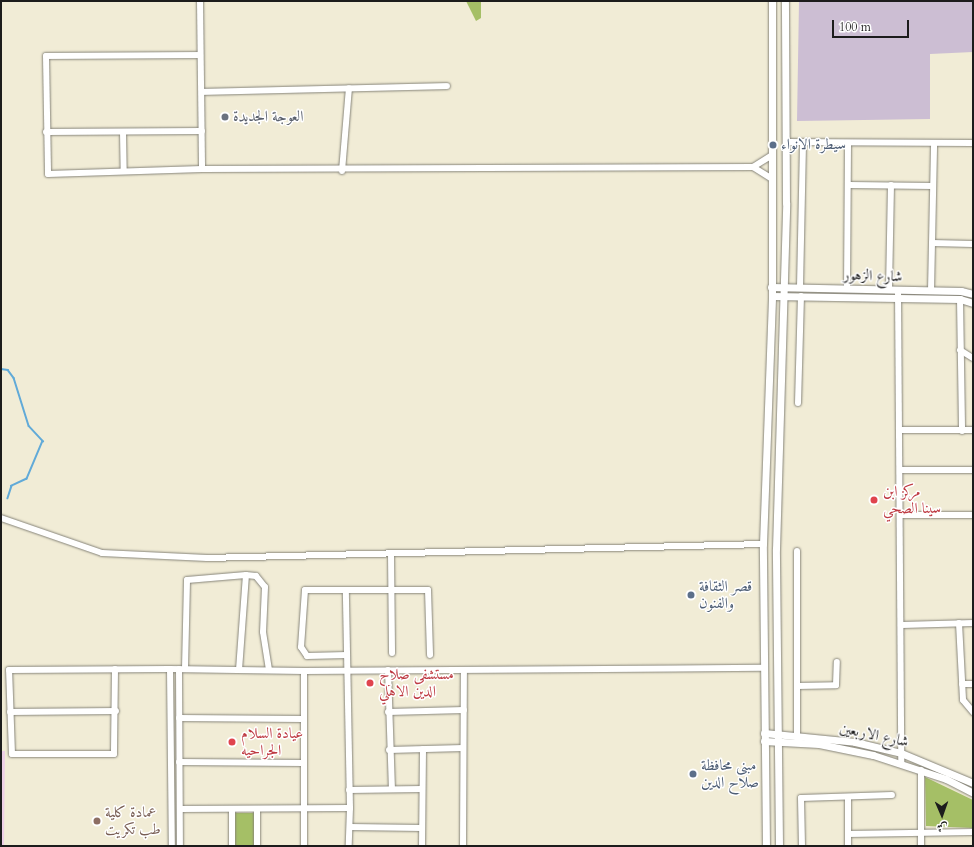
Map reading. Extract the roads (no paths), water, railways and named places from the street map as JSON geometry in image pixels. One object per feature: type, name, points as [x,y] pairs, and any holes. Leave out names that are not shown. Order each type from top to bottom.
[{"type":"main road","points":[[766,846],[763,544],[772,296],[772,1]]},
{"type":"main road","points":[[779,846],[776,549],[784,296],[786,142],[785,1]]},
{"type":"main road","points":[[772,82],[786,80]]},
{"type":"main road","name":"شارع الزهور","points":[[771,287],[784,286],[889,289],[899,294],[960,299],[973,303]]},
{"type":"main road","name":"شارع الزهور","points":[[772,296],[899,294],[931,291],[973,294]]},
{"type":"main road","name":"شارع الاربعين","points":[[764,737],[778,732],[797,734],[901,753],[973,783]]},
{"type":"main road","points":[[764,737],[818,744],[901,763],[921,770],[973,793]]},
{"type":"street","points":[[200,1],[202,169]]},
{"type":"street","points":[[200,55],[46,56],[46,132],[48,174],[202,169],[342,171],[754,167],[772,155]]},
{"type":"street","points":[[202,92],[447,86]]},
{"type":"street","points":[[342,171],[349,88]]},
{"type":"street","points":[[46,132],[202,132]]},
{"type":"street","points":[[122,132],[124,171]]},
{"type":"street","points":[[786,142],[973,143]]},
{"type":"street","points":[[800,287],[803,142]]},
{"type":"street","points":[[847,288],[849,185],[848,143]]},
{"type":"street","points":[[931,291],[934,143]]},
{"type":"street","points":[[754,167],[772,179]]},
{"type":"street","points":[[849,185],[933,186]]},
{"type":"street","points":[[889,289],[891,185]]},
{"type":"street","points":[[932,243],[973,244]]},
{"type":"street","points":[[899,294],[902,430],[901,763]]},
{"type":"street","points":[[798,403],[801,296]]},
{"type":"street","points":[[960,299],[962,431]]},
{"type":"street","points":[[960,350],[973,358]]},
{"type":"street","points":[[902,430],[973,430]]},
{"type":"street","points":[[902,470],[973,470]]},
{"type":"street","points":[[902,515],[973,515]]},
{"type":"street","points":[[1,518],[102,553],[207,558],[763,544]]},
{"type":"street","points":[[797,551],[797,734]]},
{"type":"street","points":[[390,554],[392,653]]},
{"type":"street","points":[[239,670],[246,575]]},
{"type":"street","points":[[180,846],[179,718],[187,580],[246,575],[256,576],[265,587],[263,632],[269,670]]},
{"type":"street","points":[[347,655],[307,656],[301,647],[305,590],[428,590],[430,655]]},
{"type":"street","points":[[346,590],[347,655],[349,670],[349,846]]},
{"type":"street","points":[[959,623],[963,700],[973,712]]},
{"type":"street","points":[[902,625],[973,623]]},
{"type":"street","points":[[797,686],[836,685],[837,662]]},
{"type":"street","points":[[116,670],[116,750],[114,754],[12,754],[9,670],[182,669],[304,671],[764,668]]},
{"type":"street","points":[[170,669],[172,846]]},
{"type":"street","points":[[388,670],[389,750],[392,790]]},
{"type":"street","points":[[463,846],[464,670]]},
{"type":"street","points":[[304,671],[304,846]]},
{"type":"street","points":[[962,684],[973,684]]},
{"type":"street","points":[[388,712],[464,710]]},
{"type":"street","points":[[10,712],[116,711]]},
{"type":"street","points":[[179,718],[303,719]]},
{"type":"street","points":[[389,750],[463,748]]},
{"type":"street","points":[[422,749],[422,846]]},
{"type":"street","points":[[179,762],[303,762]]},
{"type":"street","points":[[921,770],[921,846]]},
{"type":"street","points":[[349,790],[422,789]]},
{"type":"street","points":[[802,846],[801,798],[892,795]]},
{"type":"street","points":[[848,797],[848,846]]},
{"type":"street","points":[[180,809],[257,810],[350,808]]},
{"type":"street","points":[[232,809],[232,846]]},
{"type":"street","points":[[257,810],[258,846]]},
{"type":"street","points":[[350,827],[422,828]]},
{"type":"street","points":[[848,834],[973,832]]},
{"type":"waterway","points":[[1,369],[8,370],[14,378],[29,426],[43,441],[27,479],[12,486],[8,498]]},
{"type":"place","name":"العوجة الجديدة","points":[[225,117]]},
{"type":"place","name":"سيطرة الانواء","points":[[773,145]]},
{"type":"place","name":"مركز ابن سينا الصحي","points":[[874,500]]},
{"type":"place","name":"قصر الثقافة والفنون","points":[[691,595]]},
{"type":"place","name":"مستشفى صلاح الدين الاهلي","points":[[370,683]]},
{"type":"place","name":"عيادة السلام الجراحيه","points":[[232,742]]},
{"type":"place","name":"مبنى محافظة صلاح الدين","points":[[693,774]]},
{"type":"place","name":"عمادة كلية طب تكريت","points":[[97,821]]}]
